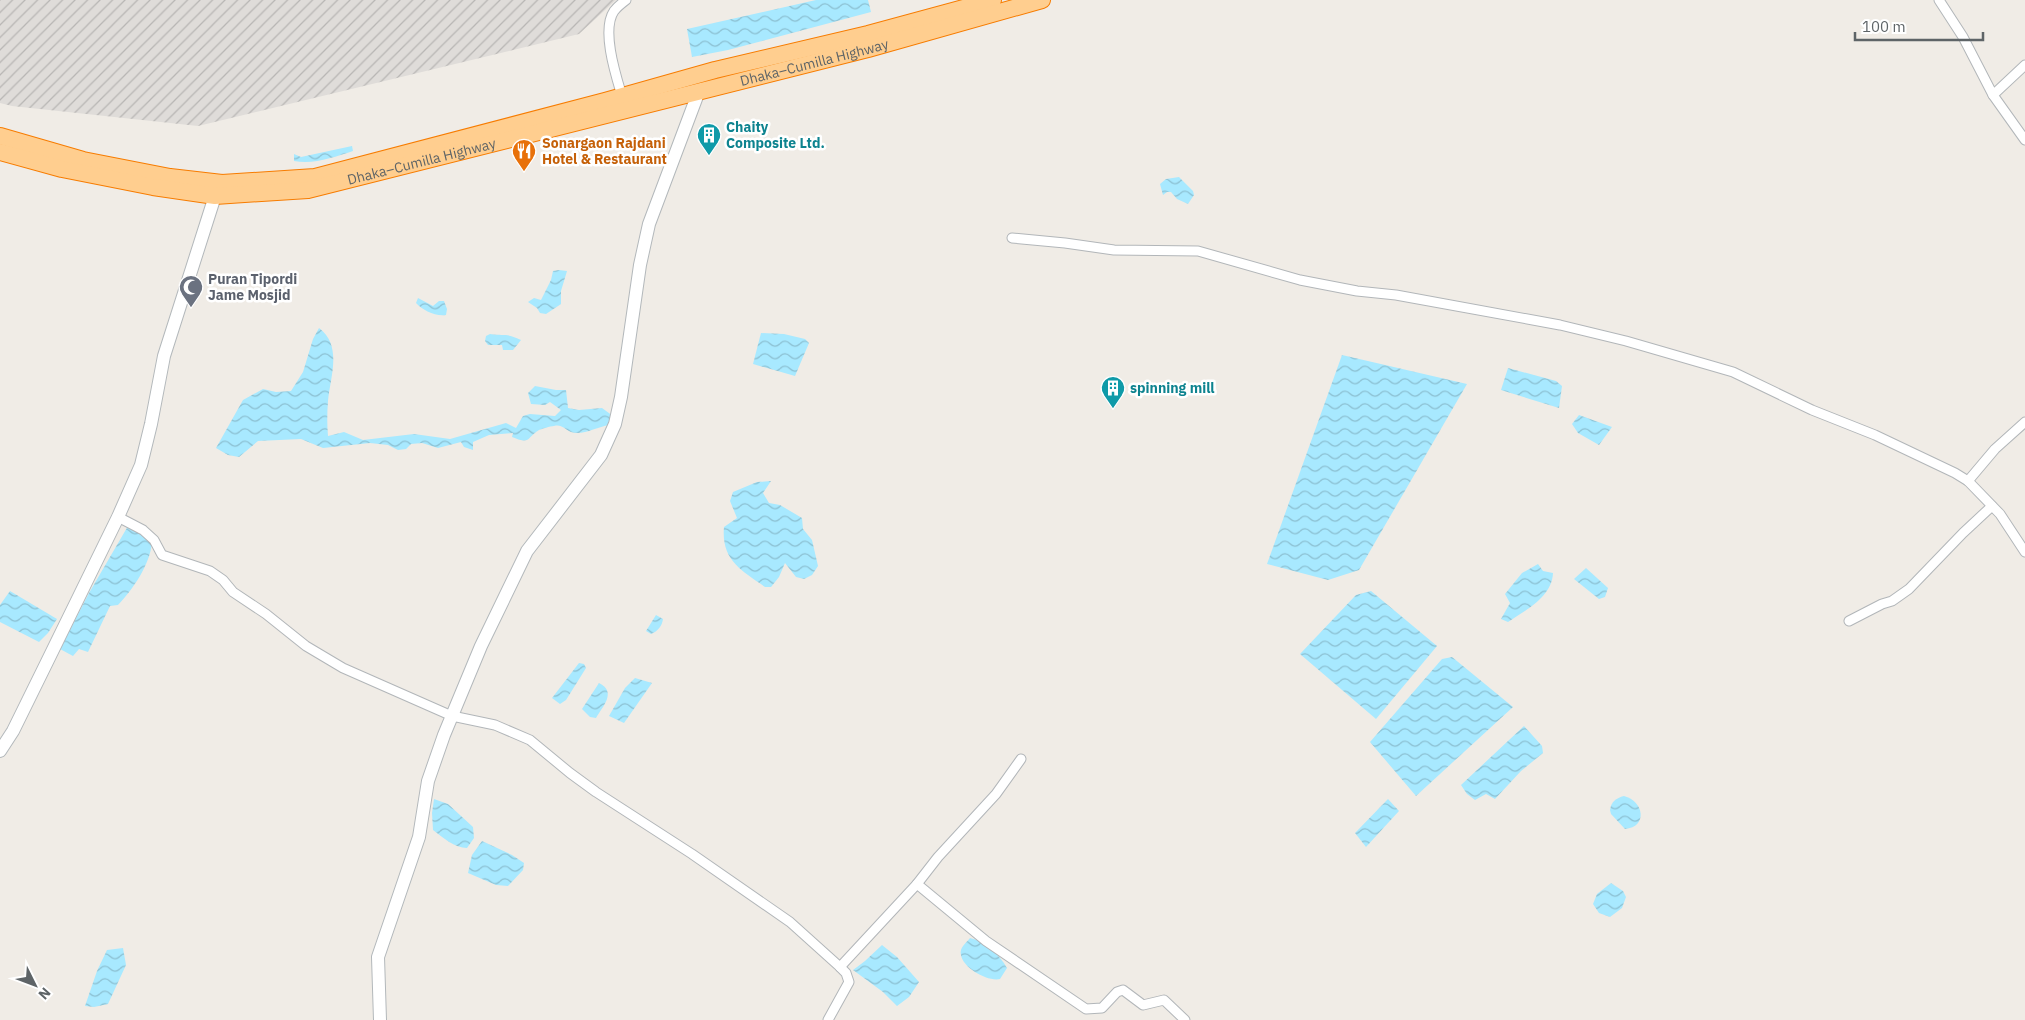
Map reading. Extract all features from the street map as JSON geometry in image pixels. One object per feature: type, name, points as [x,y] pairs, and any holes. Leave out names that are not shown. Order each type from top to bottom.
[{"type":"highway","name":"Dhaka–Cumilla Highway","points":[[0,136],[83,160],[170,177],[220,191],[315,176],[715,70],[868,34],[993,0]]},
{"type":"highway","name":"Dhaka–Cumilla Highway","points":[[0,152],[62,169],[153,187],[220,191],[308,190],[868,49],[1042,0]]},
{"type":"street","points":[[622,96],[613,65],[609,25],[614,11],[626,0]]},
{"type":"street","points":[[1939,0],[1963,37],[1993,95],[2025,140]]},
{"type":"street","points":[[1993,95],[2025,64]]},
{"type":"street","points":[[380,1020],[378,957],[419,837],[428,781],[481,646],[527,551],[601,455],[615,424],[621,397],[640,265],[649,224],[699,91]]},
{"type":"street","points":[[0,752],[41,674],[118,517],[141,465],[164,356],[220,191]]},
{"type":"street","points":[[1012,238],[1114,250],[1198,251],[1319,284],[1357,292],[1396,295],[1560,325],[1626,341],[1734,372],[1812,410],[1876,434],[1929,458],[1968,481],[2007,522],[2025,552]]},
{"type":"street","points":[[1968,481],[1995,449],[2025,422]]},
{"type":"street","points":[[1849,621],[1882,604],[1892,602],[1909,589],[1992,506]]},
{"type":"street","points":[[118,517],[143,530],[154,540],[162,555],[210,571],[223,580],[233,592],[266,614],[306,646],[343,668],[452,716],[495,724],[530,740],[596,792],[678,844],[790,922],[846,973],[849,982],[828,1020]]},
{"type":"street","points":[[840,967],[917,884],[938,857],[996,794],[1022,759]]},
{"type":"street","points":[[917,884],[986,941],[1086,1009],[1102,1008],[1117,992],[1123,990],[1143,1004],[1164,1000],[1184,1020]]},
{"type":"shaded area","points":[[0,0],[616,0],[579,34],[198,126],[12,106],[0,103]]},
{"type":"water","points":[[816,0],[868,0],[871,12],[728,50],[692,57],[687,29]]},
{"type":"water","points":[[352,146],[353,151],[331,158],[309,162],[294,161],[294,154],[301,157]]},
{"type":"water","points":[[1179,177],[1193,191],[1194,195],[1188,204],[1177,199],[1171,192],[1163,195],[1160,184],[1166,179]]},
{"type":"water","points":[[553,271],[567,271],[561,291],[561,304],[546,314],[540,313],[537,308],[528,302],[534,298],[541,300],[551,280]]},
{"type":"water","points":[[418,298],[433,306],[439,301],[444,301],[447,309],[446,315],[438,315],[425,310],[416,303]]},
{"type":"water","points":[[319,328],[326,335],[333,353],[328,405],[328,436],[344,432],[363,440],[414,434],[450,439],[506,423],[516,428],[523,416],[530,414],[555,416],[561,410],[550,402],[545,405],[531,404],[528,393],[535,386],[566,390],[568,408],[579,410],[602,408],[613,416],[609,425],[580,433],[571,432],[561,426],[557,426],[539,430],[525,440],[512,437],[513,433],[489,435],[473,442],[473,450],[464,447],[461,442],[438,448],[422,443],[411,444],[406,449],[398,450],[388,445],[370,443],[323,448],[301,439],[258,441],[239,457],[228,455],[216,448],[243,400],[263,389],[276,392],[291,391],[303,372],[313,339]]},
{"type":"water","points":[[761,333],[784,334],[805,339],[809,343],[795,376],[753,364]]},
{"type":"water","points":[[490,334],[509,336],[521,340],[513,350],[503,350],[502,345],[488,345],[485,341],[486,336]]},
{"type":"water","points":[[1342,355],[1467,384],[1359,570],[1328,580],[1267,564]]},
{"type":"water","points":[[1508,368],[1556,381],[1562,386],[1559,408],[1501,390]]},
{"type":"water","points":[[1579,415],[1612,427],[1599,445],[1578,433],[1572,424]]},
{"type":"water","points":[[771,481],[763,493],[769,503],[780,505],[802,518],[803,529],[812,540],[818,566],[812,575],[804,579],[796,577],[785,563],[779,577],[771,587],[765,587],[734,563],[729,556],[724,538],[724,527],[737,518],[730,501],[733,492],[757,482]]},
{"type":"water","points":[[128,526],[152,542],[148,559],[140,576],[124,599],[118,605],[110,606],[88,652],[79,649],[73,656],[60,649],[89,593]]},
{"type":"water","points":[[1538,564],[1543,571],[1553,573],[1552,582],[1548,589],[1530,608],[1508,622],[1501,619],[1510,603],[1505,594],[1522,573]]},
{"type":"water","points":[[1586,568],[1608,588],[1605,597],[1599,599],[1574,579]]},
{"type":"water","points":[[10,591],[57,619],[48,633],[39,642],[0,622],[0,605]]},
{"type":"water","points":[[1371,591],[1437,646],[1376,719],[1300,654],[1356,595]]},
{"type":"water","points":[[656,615],[663,619],[658,630],[651,634],[646,631]]},
{"type":"water","points":[[1452,657],[1513,707],[1416,796],[1370,742],[1442,659]]},
{"type":"water","points":[[579,663],[584,664],[586,668],[566,700],[560,704],[552,698]]},
{"type":"water","points":[[635,678],[652,683],[624,723],[609,716],[625,688]]},
{"type":"water","points":[[599,683],[607,691],[607,699],[596,718],[590,717],[582,709]]},
{"type":"water","points":[[1524,726],[1542,746],[1543,753],[1521,771],[1495,799],[1486,794],[1475,800],[1467,794],[1461,785]]},
{"type":"water","points":[[1624,796],[1636,803],[1641,814],[1637,824],[1625,829],[1611,814],[1610,810],[1614,801]]},
{"type":"water","points":[[434,799],[448,804],[473,827],[474,838],[467,848],[453,844],[433,830],[432,813]]},
{"type":"water","points":[[1388,799],[1399,811],[1366,847],[1355,833]]},
{"type":"water","points":[[482,841],[512,855],[524,863],[523,870],[508,886],[496,885],[468,873],[472,855]]},
{"type":"water","points":[[1611,883],[1623,891],[1626,897],[1622,908],[1610,917],[1599,913],[1593,904],[1597,894]]},
{"type":"water","points":[[970,938],[987,946],[1004,963],[1007,968],[1000,979],[983,976],[966,965],[961,955],[961,950]]},
{"type":"water","points":[[882,945],[897,957],[919,982],[909,997],[897,1006],[883,992],[853,970]]},
{"type":"water","points":[[123,948],[126,965],[108,1004],[94,1007],[85,1006],[97,971],[107,950]]},
{"type":"place","name":"Chaity Composite Ltd.","points":[[709,156]]},
{"type":"place","name":"Sonargaon Rajdani Hotel & Restaurant","points":[[524,172]]},
{"type":"place","name":"Puran Tipordi Jame Mosjid","points":[[191,308]]},
{"type":"place","name":"spinning mill","points":[[1113,409]]}]
